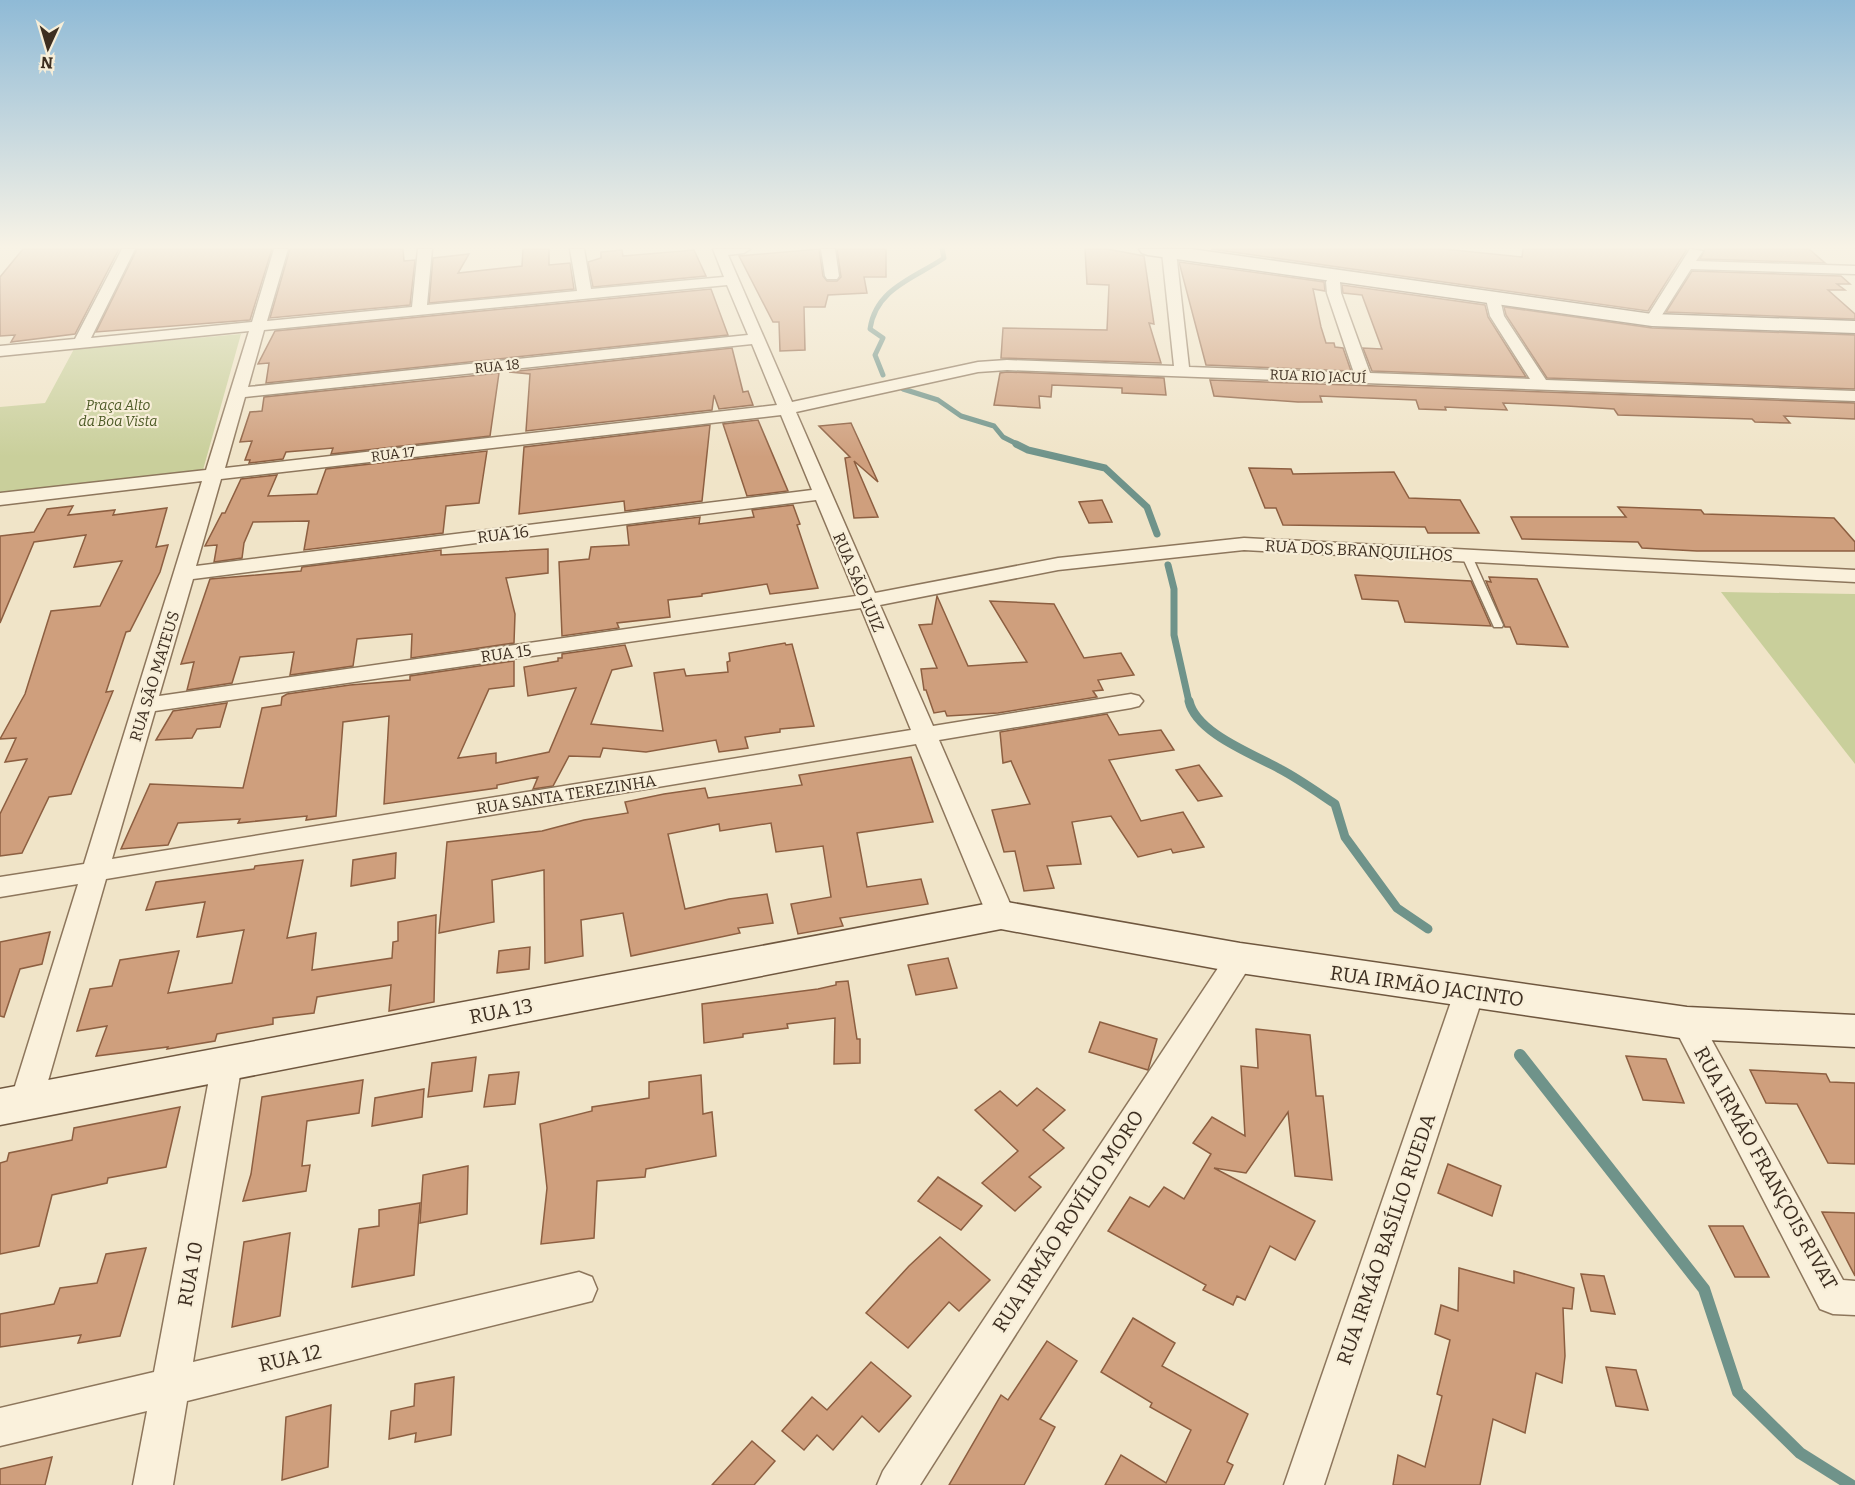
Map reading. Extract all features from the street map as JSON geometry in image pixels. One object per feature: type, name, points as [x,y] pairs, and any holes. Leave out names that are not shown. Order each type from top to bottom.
[{"type":"street","points":[[80,344],[93,318]]},
{"type":"street","name":"RUA SÃO MATEUS","points":[[13,1105],[95,871],[261,318]]},
{"type":"street","points":[[0,351],[351,318]]},
{"type":"street","name":"RUA SÃO LUIZ","points":[[747,318],[1001,915]]},
{"type":"street","points":[[1176,318],[1182,371]]},
{"type":"street","points":[[1343,318],[1364,378]]},
{"type":"street","points":[[1498,318],[1541,384]]},
{"type":"street","points":[[1639,318],[1855,327]]},
{"type":"street","name":"RUA 18","points":[[239,393],[756,339]]},
{"type":"street","name":"RUA RIO JACUÍ","points":[[785,409],[978,367],[1007,364],[1855,396]]},
{"type":"street","name":"RUA 17","points":[[0,499],[785,409]]},
{"type":"street","name":"RUA 16","points":[[185,574],[821,494]]},
{"type":"street","name":"RUA DOS BRANQUILHOS","points":[[867,601],[1058,564],[1244,544],[1855,576]]},
{"type":"street","name":"RUA 15","points":[[145,705],[867,601]]},
{"type":"street","name":"RUA SANTA TEREZINHA","points":[[0,887],[1131,701]]},
{"type":"street","name":"RUA IRMÃO JACINTO","points":[[1001,915],[1240,958],[1687,1023],[1855,1031]]},
{"type":"street","name":"RUA 13","points":[[13,1105],[1001,915]]},
{"type":"street","name":"RUA IRMÃO ROVÍLIO MORO","points":[[897,1485],[1240,958]]},
{"type":"street","name":"RUA IRMÃO BASÍLIO RUEDA","points":[[1304,1485],[1469,993]]},
{"type":"street","name":"RUA IRMÃO FRANÇOIS RIVAT","points":[[1687,1023],[1833,1297],[1855,1298]]},
{"type":"street","name":"RUA 10","points":[[153,1485],[227,1063]]},
{"type":"street","name":"RUA 12","points":[[0,1427],[579,1289]]},
{"type":"lane","points":[[1467,556],[1498,626]]},
{"type":"green space","name":"Praça Alto da Boa Vista","points":[[241,334],[203,470],[0,494],[0,407],[45,403],[74,349]]},
{"type":"green space","points":[[1721,592],[1855,594],[1855,764]]},
{"type":"building","points":[[0,318],[83,318],[75,334],[11,342],[15,335],[0,336]]},
{"type":"building","points":[[103,318],[251,318],[250,320],[96,332]]},
{"type":"building","points":[[407,318],[722,318],[728,335],[266,383],[269,363],[258,364],[275,331]]},
{"type":"building","points":[[771,318],[804,318],[805,350],[780,351],[779,322],[773,322]]},
{"type":"building","points":[[1108,318],[1153,318],[1154,324],[1149,323],[1161,363],[1001,358],[1003,328],[1107,330]]},
{"type":"building","points":[[1194,318],[1319,318],[1326,343],[1334,343],[1335,347],[1343,348],[1351,371],[1206,365]]},
{"type":"building","points":[[1371,318],[1489,318],[1526,377],[1372,371],[1363,348],[1382,349]]},
{"type":"building","points":[[1508,318],[1584,318],[1652,328],[1855,335],[1855,389],[1547,378]]},
{"type":"building","points":[[732,348],[743,392],[748,391],[753,405],[719,409],[714,395],[712,410],[526,431],[530,374],[509,372]]},
{"type":"building","points":[[499,373],[490,436],[331,454],[333,448],[286,452],[283,459],[249,463],[250,460],[245,460],[252,441],[240,442],[250,412],[262,411],[264,397]]},
{"type":"building","points":[[1000,373],[1164,378],[1166,395],[1122,393],[1122,388],[1052,385],[1051,397],[1039,396],[1040,408],[994,405]]},
{"type":"building","points":[[1210,380],[1855,403],[1855,419],[1784,416],[1790,423],[1755,422],[1752,419],[1618,415],[1614,409],[1503,403],[1507,410],[1445,407],[1446,410],[1419,409],[1416,400],[1320,396],[1322,402],[1298,402],[1214,396]]},
{"type":"building","points":[[758,420],[788,491],[747,496],[723,424]]},
{"type":"building","points":[[851,423],[878,482],[854,461],[878,517],[854,518],[845,458],[850,457],[819,426]]},
{"type":"building","points":[[710,425],[702,501],[625,511],[624,501],[519,514],[524,447]]},
{"type":"building","points":[[487,451],[479,503],[446,506],[443,533],[304,550],[309,521],[253,522],[244,543],[242,558],[214,562],[217,545],[205,546],[222,513],[225,513],[241,479],[277,475],[268,496],[317,494],[326,469]]},
{"type":"building","points":[[1249,468],[1291,469],[1293,474],[1394,472],[1409,498],[1460,500],[1479,533],[1428,533],[1425,527],[1283,525],[1276,508],[1265,508]]},
{"type":"building","points":[[1102,500],[1112,522],[1089,523],[1079,502]]},
{"type":"building","points":[[793,505],[800,524],[797,525],[818,588],[770,594],[767,584],[668,600],[670,617],[617,623],[619,628],[562,636],[559,562],[589,559],[591,547],[629,545],[627,526],[700,517],[699,524],[754,517],[752,510]]},
{"type":"building","points":[[73,506],[68,515],[115,510],[113,515],[167,508],[156,547],[168,545],[160,572],[130,631],[126,632],[106,692],[113,691],[71,794],[49,797],[22,853],[0,856],[0,814],[27,759],[5,762],[16,738],[0,739],[25,694],[51,611],[100,606],[122,561],[74,567],[86,535],[34,542],[0,623],[0,536],[34,532],[47,509]]},
{"type":"building","points":[[1618,507],[1701,510],[1704,514],[1834,518],[1855,542],[1855,551],[1697,551],[1642,548],[1638,542],[1522,539],[1511,517],[1626,517]]},
{"type":"building","points":[[548,549],[548,573],[506,578],[515,614],[514,643],[411,658],[412,634],[357,639],[353,666],[290,675],[294,652],[240,657],[232,683],[187,690],[194,662],[181,664],[210,579],[301,571],[302,567],[441,550],[441,555]]},
{"type":"building","points":[[1355,575],[1471,581],[1491,626],[1405,622],[1398,601],[1362,599]]},
{"type":"building","points":[[1489,577],[1537,579],[1568,647],[1517,644],[1510,627],[1505,627],[1486,581],[1491,582]]},
{"type":"building","points":[[937,596],[968,666],[1027,662],[990,601],[1054,604],[1084,658],[1121,653],[1134,675],[1098,680],[1103,690],[1093,691],[1097,697],[998,713],[947,716],[945,711],[934,713],[926,690],[924,690],[921,669],[937,668],[919,625],[932,624]]},
{"type":"building","points":[[785,643],[786,645],[792,644],[814,726],[780,729],[780,732],[745,737],[748,748],[719,752],[716,740],[646,752],[603,748],[600,757],[569,756],[553,786],[533,789],[538,777],[497,785],[497,788],[384,804],[389,716],[343,722],[336,816],[306,820],[307,816],[238,823],[240,819],[178,823],[168,845],[121,849],[150,784],[243,788],[262,708],[281,705],[282,697],[287,694],[350,685],[410,680],[410,676],[514,661],[514,686],[489,689],[458,758],[496,753],[496,763],[549,752],[576,688],[528,696],[524,667],[558,661],[558,658],[562,658],[562,654],[625,645],[632,666],[612,670],[591,724],[663,731],[654,673],[684,669],[686,676],[728,672],[729,653]]},
{"type":"building","points":[[227,703],[220,727],[197,729],[192,738],[156,740],[173,711]]},
{"type":"building","points":[[1107,714],[1119,735],[1161,730],[1174,750],[1109,760],[1141,821],[1183,812],[1204,847],[1173,853],[1171,849],[1138,857],[1111,816],[1072,822],[1081,864],[1047,866],[1054,888],[1024,891],[1015,851],[1004,852],[992,810],[1030,804],[1011,761],[1003,763],[1000,732]]},
{"type":"building","points":[[911,757],[933,822],[857,833],[867,887],[921,879],[928,904],[840,918],[843,926],[798,934],[791,904],[831,897],[823,846],[776,852],[771,823],[720,831],[719,824],[668,834],[685,909],[729,899],[767,894],[773,923],[738,928],[740,933],[631,956],[623,913],[581,920],[583,956],[545,963],[544,870],[492,880],[494,922],[439,933],[447,842],[542,831],[584,820],[628,813],[625,802],[664,794],[705,788],[708,798],[802,785],[799,775]]},
{"type":"building","points":[[1199,765],[1222,796],[1198,801],[1176,770]]},
{"type":"building","points":[[396,853],[395,878],[351,886],[353,860]]},
{"type":"building","points":[[303,860],[287,938],[316,933],[312,970],[392,958],[393,942],[398,941],[398,922],[436,915],[434,1002],[389,1011],[391,985],[317,997],[314,1013],[273,1018],[273,1024],[217,1034],[215,1041],[167,1049],[168,1047],[96,1056],[107,1026],[77,1031],[90,989],[112,986],[120,960],[179,951],[168,993],[232,983],[244,930],[197,937],[205,902],[146,910],[156,882]]},
{"type":"building","points":[[50,932],[42,964],[20,969],[4,1017],[0,1016],[0,942]]},
{"type":"building","points":[[530,947],[529,969],[497,973],[499,951]]},
{"type":"building","points":[[948,958],[957,988],[916,995],[908,965]]},
{"type":"building","points":[[848,981],[857,1039],[860,1039],[860,1063],[834,1064],[835,1018],[787,1024],[788,1028],[743,1034],[743,1037],[704,1043],[702,1004],[818,989],[836,985],[836,982]]},
{"type":"building","points":[[1100,1022],[1157,1039],[1148,1070],[1089,1052]]},
{"type":"building","points":[[1256,1029],[1310,1035],[1316,1096],[1323,1096],[1332,1180],[1295,1176],[1288,1112],[1246,1173],[1214,1168],[1315,1221],[1295,1260],[1270,1246],[1245,1300],[1237,1296],[1233,1305],[1203,1290],[1206,1285],[1108,1231],[1130,1197],[1149,1207],[1164,1187],[1184,1199],[1211,1154],[1193,1143],[1212,1117],[1245,1136],[1241,1066],[1258,1068]]},
{"type":"building","points":[[1626,1056],[1666,1059],[1684,1103],[1643,1100]]},
{"type":"building","points":[[476,1057],[472,1091],[428,1097],[432,1063]]},
{"type":"building","points":[[1750,1070],[1826,1074],[1830,1082],[1855,1083],[1855,1164],[1828,1163],[1797,1104],[1766,1103]]},
{"type":"building","points":[[519,1072],[515,1104],[484,1107],[489,1075]]},
{"type":"building","points":[[701,1075],[703,1114],[712,1112],[716,1156],[646,1169],[645,1177],[597,1181],[594,1238],[541,1244],[547,1188],[540,1124],[592,1111],[592,1107],[649,1098],[649,1082]]},
{"type":"building","points":[[363,1080],[359,1113],[307,1121],[302,1166],[310,1165],[306,1191],[243,1201],[251,1174],[262,1097]]},
{"type":"building","points":[[1037,1088],[1065,1110],[1043,1130],[1064,1148],[1029,1177],[1041,1187],[1015,1211],[982,1183],[1018,1151],[975,1110],[1000,1091],[1017,1106]]},
{"type":"building","points":[[424,1089],[422,1117],[372,1126],[375,1098]]},
{"type":"building","points":[[180,1107],[166,1167],[108,1178],[107,1183],[52,1195],[39,1246],[0,1254],[0,1163],[7,1161],[9,1153],[72,1140],[74,1128]]},
{"type":"building","points":[[1448,1164],[1501,1186],[1492,1216],[1438,1193]]},
{"type":"building","points":[[468,1166],[467,1214],[420,1223],[423,1175]]},
{"type":"building","points":[[938,1177],[982,1206],[961,1230],[918,1201]]},
{"type":"building","points":[[420,1203],[414,1275],[352,1287],[359,1229],[379,1226],[379,1210]]},
{"type":"building","points":[[1822,1212],[1855,1213],[1855,1276]]},
{"type":"building","points":[[1709,1226],[1743,1226],[1769,1277],[1735,1277]]},
{"type":"building","points":[[290,1233],[280,1316],[232,1327],[244,1242]]},
{"type":"building","points":[[940,1237],[990,1280],[959,1311],[949,1302],[908,1348],[866,1313],[909,1266]]},
{"type":"building","points":[[146,1248],[120,1336],[78,1343],[81,1335],[0,1347],[0,1314],[54,1304],[60,1288],[97,1283],[106,1254]]},
{"type":"building","points":[[1459,1268],[1514,1283],[1514,1271],[1574,1288],[1572,1309],[1563,1308],[1565,1356],[1562,1383],[1536,1373],[1525,1433],[1493,1419],[1480,1485],[1393,1485],[1398,1455],[1425,1467],[1442,1396],[1437,1394],[1450,1340],[1435,1334],[1441,1305],[1458,1311]]},
{"type":"building","points":[[1581,1274],[1604,1276],[1615,1314],[1591,1311]]},
{"type":"building","points":[[1133,1318],[1175,1343],[1162,1366],[1248,1414],[1227,1462],[1233,1465],[1224,1485],[1105,1485],[1121,1455],[1166,1483],[1191,1430],[1150,1407],[1152,1403],[1101,1372]]},
{"type":"building","points":[[1047,1341],[1077,1361],[1040,1419],[1055,1427],[1024,1485],[949,1485],[1001,1395],[1008,1400]]},
{"type":"building","points":[[871,1362],[911,1396],[879,1432],[862,1416],[833,1450],[817,1435],[804,1450],[782,1431],[812,1397],[827,1410]]},
{"type":"building","points":[[1606,1367],[1636,1370],[1648,1410],[1616,1406]]},
{"type":"building","points":[[454,1377],[451,1435],[415,1442],[416,1433],[389,1439],[391,1411],[414,1406],[415,1384]]},
{"type":"building","points":[[331,1405],[328,1467],[282,1480],[286,1417]]},
{"type":"building","points":[[752,1441],[775,1461],[754,1485],[712,1485]]},
{"type":"building","points":[[52,1457],[45,1485],[0,1485],[0,1469]]},
{"type":"waterway","points":[[873,318],[870,329],[883,338],[875,355],[883,375]]},
{"type":"waterway","points":[[903,389],[938,400],[961,416],[994,426],[1003,437],[1019,445]]},
{"type":"waterway","points":[[1016,444],[1028,450],[1105,468],[1147,507],[1157,534]]},
{"type":"waterway","points":[[1168,565],[1174,589],[1174,635],[1189,702]]},
{"type":"waterway","points":[[1189,701],[1202,723],[1214,733],[1294,777],[1335,804],[1345,837],[1397,908],[1428,929]]},
{"type":"waterway","points":[[1520,1055],[1704,1289],[1738,1392],[1800,1453],[1851,1485]]}]
